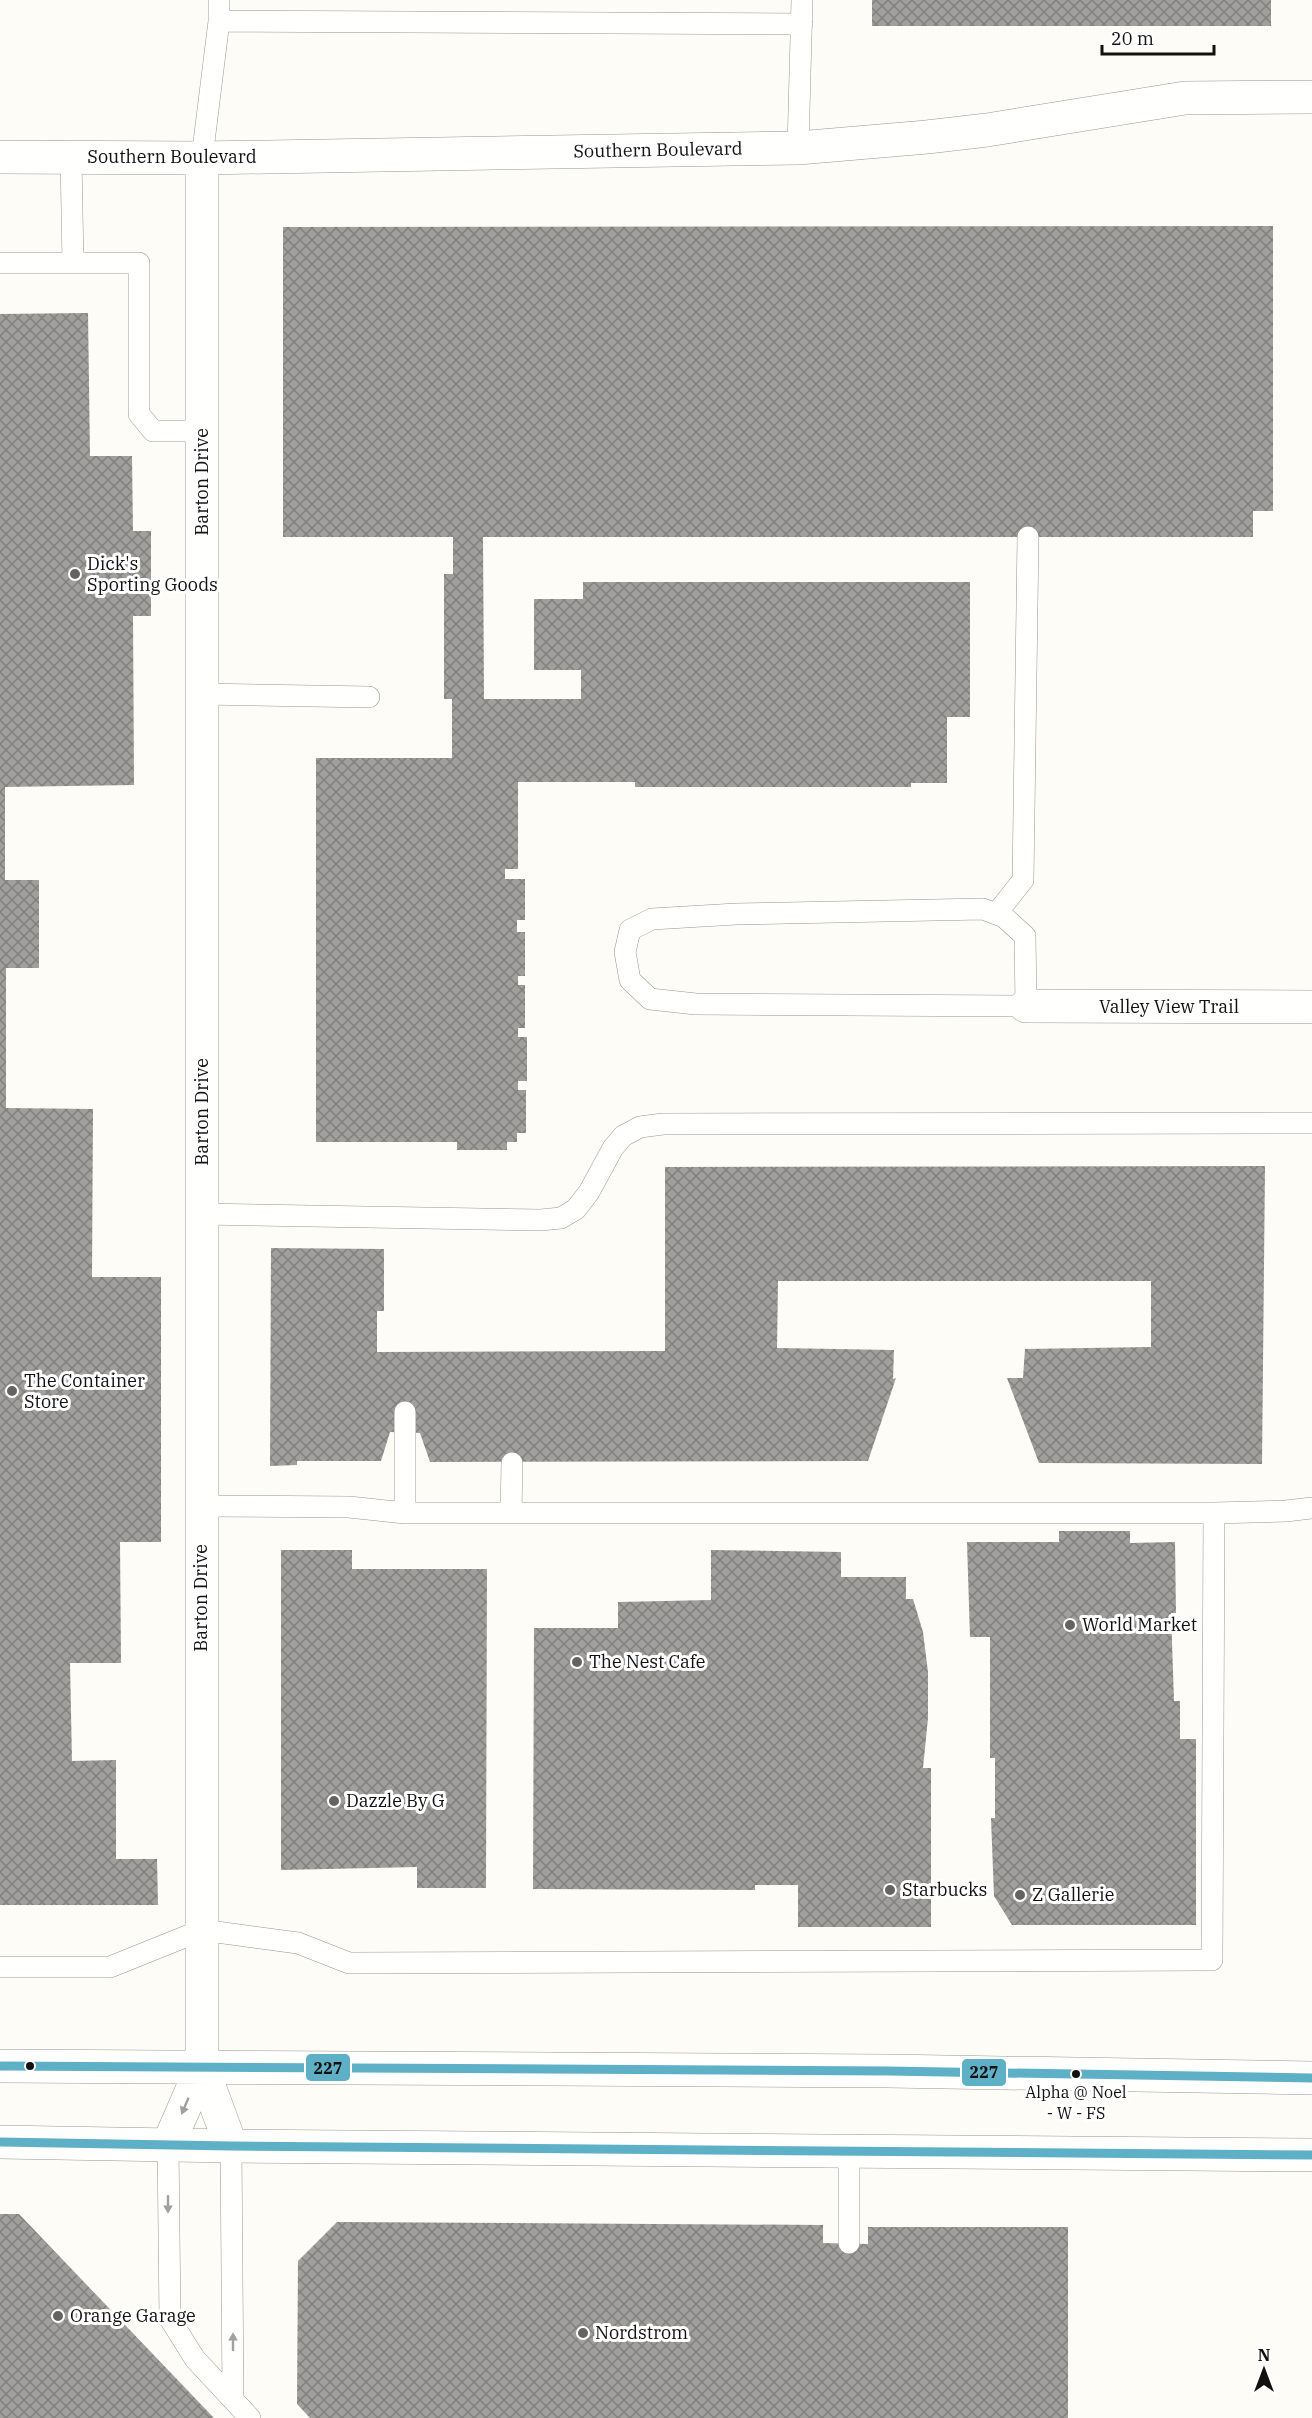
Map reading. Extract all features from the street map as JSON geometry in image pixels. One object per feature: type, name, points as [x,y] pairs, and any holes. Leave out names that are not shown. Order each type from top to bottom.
[{"type":"street","name":"Southern Boulevard","points":[[0,157],[202,158],[798,148],[987,130],[1185,99],[1312,97]]},
{"type":"street","name":"Barton Drive","points":[[202,158],[202,2067]]},
{"type":"street","name":"Valley View Trail","points":[[1026,1006],[1312,1008]]},
{"type":"street","points":[[0,2066],[876,2071],[1312,2078]]},
{"type":"street","points":[[168,2145],[202,2067]]},
{"type":"street","points":[[202,2067],[231,2146]]},
{"type":"street","points":[[0,2142],[1312,2155]]},
{"type":"lane","points":[[798,148],[802,0]]},
{"type":"lane","points":[[202,158],[219,10],[802,24]]},
{"type":"lane","points":[[70,158],[73,263]]},
{"type":"lane","points":[[0,263],[139,263],[139,414],[153,431],[202,431]]},
{"type":"lane","points":[[996,914],[1023,880],[1028,537]]},
{"type":"lane","points":[[202,694],[369,697]]},
{"type":"lane","points":[[983,909],[1004,917],[1025,936],[1026,1006],[696,1004],[650,999],[630,980],[625,952],[630,930],[652,919],[736,914],[983,909]]},
{"type":"lane","points":[[202,1214],[542,1221],[561,1218],[576,1209],[589,1192],[613,1148],[623,1136],[640,1127],[663,1124],[1312,1123]]},
{"type":"lane","points":[[405,1412],[405,1513]]},
{"type":"lane","points":[[511,1512],[512,1463]]},
{"type":"lane","points":[[201,1506],[349,1507],[405,1513],[1214,1512],[1286,1511],[1312,1508]]},
{"type":"lane","points":[[0,1967],[110,1967],[202,1930],[298,1943],[349,1963],[1212,1960],[1214,1512]]},
{"type":"lane","points":[[168,2145],[170,2319],[195,2359],[250,2418]]},
{"type":"lane","points":[[231,2146],[233,2400]]},
{"type":"lane","points":[[849,2151],[849,2244]]},
{"type":"building","points":[[872,0],[1271,0],[1271,26],[872,26]]},
{"type":"building","points":[[1273,226],[1273,511],[1253,511],[1253,537],[483,537],[484,699],[581,699],[581,670],[534,670],[534,599],[583,599],[583,582],[970,582],[970,717],[947,717],[947,783],[911,783],[911,787],[635,787],[635,782],[518,782],[518,869],[505,869],[505,879],[525,879],[525,920],[517,920],[517,932],[525,932],[525,976],[518,976],[518,985],[525,985],[525,1028],[518,1028],[518,1037],[527,1037],[527,1081],[518,1081],[518,1090],[526,1090],[526,1133],[517,1133],[517,1142],[507,1142],[507,1150],[457,1150],[457,1142],[316,1142],[316,758],[452,758],[452,699],[444,699],[444,574],[453,574],[453,537],[283,537],[283,227]]},
{"type":"building","points":[[88,313],[90,456],[132,456],[133,531],[151,531],[151,616],[133,616],[134,785],[5,787],[5,880],[39,880],[39,968],[6,968],[6,1108],[93,1109],[92,1277],[161,1277],[161,1542],[120,1542],[121,1663],[70,1663],[72,1761],[116,1760],[116,1859],[157,1859],[158,1905],[0,1905],[0,314]]},
{"type":"building","points":[[1265,1166],[1262,1464],[1039,1463],[1007,1378],[1023,1378],[1025,1349],[1151,1347],[1151,1281],[778,1281],[777,1348],[894,1350],[893,1379],[896,1378],[868,1461],[430,1462],[420,1433],[390,1432],[381,1461],[297,1461],[297,1465],[270,1466],[271,1248],[384,1249],[384,1311],[377,1311],[377,1352],[665,1351],[665,1167]]},
{"type":"building","points":[[1059,1531],[1130,1531],[1130,1543],[1175,1542],[1176,1613],[1171,1613],[1174,1701],[1180,1701],[1180,1739],[1196,1739],[1196,1925],[1012,1925],[994,1896],[991,1818],[995,1818],[995,1758],[990,1758],[990,1637],[970,1637],[967,1542],[1059,1542]]},
{"type":"building","points":[[281,1550],[352,1550],[352,1569],[487,1569],[486,1888],[417,1888],[417,1867],[281,1870]]},
{"type":"building","points":[[711,1550],[841,1552],[841,1577],[906,1577],[906,1599],[913,1599],[923,1632],[928,1672],[928,1718],[923,1768],[931,1768],[931,1927],[798,1927],[798,1885],[755,1885],[755,1890],[533,1889],[534,1628],[618,1628],[618,1602],[711,1600]]},
{"type":"building","name":"Orange Garage","points":[[0,2214],[19,2214],[214,2418],[0,2418]]},
{"type":"building","name":"Nordstrom","points":[[337,2222],[823,2225],[823,2243],[868,2244],[868,2227],[1068,2227],[1068,2418],[310,2418],[297,2404],[298,2261]]},
{"type":"transit line","name":"227","points":[[0,2066],[888,2071],[1312,2078]]},
{"type":"transit line","name":"227","points":[[0,2142],[1312,2155]]},
{"type":"place","name":"Dick's Sporting Goods","points":[[75,574]]},
{"type":"place","name":"The Container Store","points":[[12,1391]]},
{"type":"place","name":"World Market","points":[[1070,1625]]},
{"type":"place","name":"The Nest Cafe","points":[[577,1662]]},
{"type":"place","name":"Dazzle By G","points":[[334,1801]]},
{"type":"place","name":"Starbucks","points":[[890,1890]]},
{"type":"place","name":"Z Gallerie","points":[[1020,1895]]},
{"type":"place","name":"Alpha @ Noel - W - FS","points":[[1076,2074]]},
{"type":"place","name":"Orange Garage","points":[[58,2316]]},
{"type":"place","name":"Nordstrom","points":[[583,2333]]}]
